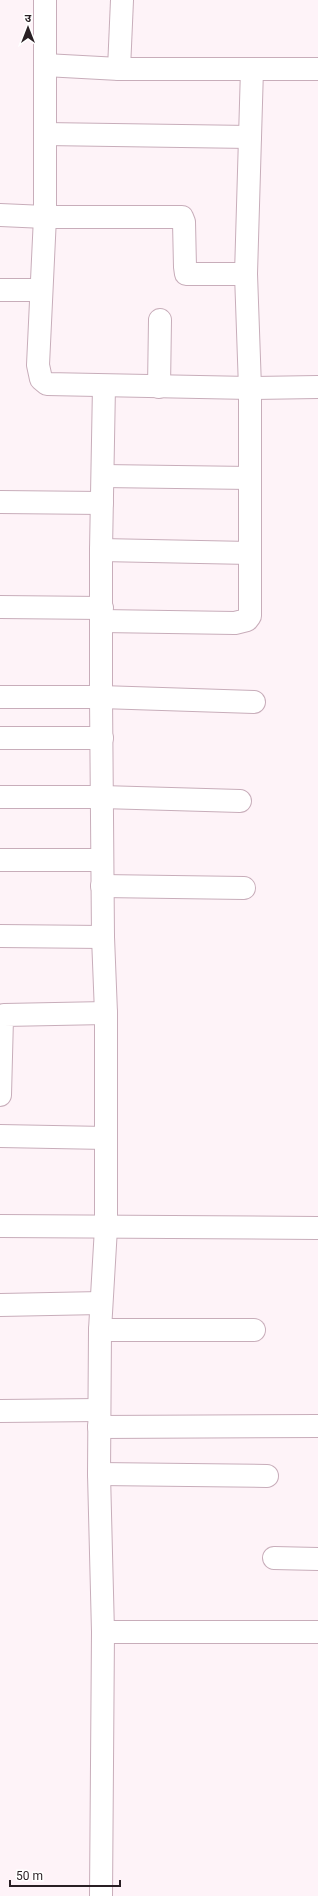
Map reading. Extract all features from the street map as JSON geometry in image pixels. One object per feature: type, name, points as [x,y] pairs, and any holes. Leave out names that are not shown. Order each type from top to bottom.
[{"type":"street","points":[[45,0],[45,217],[38,365],[41,379],[48,384],[104,386],[250,388],[318,387]]},
{"type":"street","points":[[119,69],[122,0]]},
{"type":"street","points":[[44,65],[119,69],[318,69]]},
{"type":"street","points":[[0,607],[240,623],[249,618],[250,388],[246,274],[252,69]]},
{"type":"street","points":[[45,134],[250,137]]},
{"type":"street","points":[[0,215],[45,217],[183,218],[186,274],[246,274]]},
{"type":"street","points":[[0,290],[41,290]]},
{"type":"street","points":[[159,387],[160,320]]},
{"type":"street","points":[[101,1896],[103,1632],[99,1418],[100,1330],[106,1228],[106,1013],[102,886],[101,697],[101,550],[104,386]]},
{"type":"street","points":[[103,476],[250,478]]},
{"type":"street","points":[[0,502],[102,503]]},
{"type":"street","points":[[101,550],[250,553]]},
{"type":"street","points":[[0,697],[101,697],[254,702]]},
{"type":"street","points":[[0,738],[102,738]]},
{"type":"street","points":[[0,797],[102,797],[240,801]]},
{"type":"street","points":[[0,860],[102,860]]},
{"type":"street","points":[[102,886],[244,888]]},
{"type":"street","points":[[0,936],[103,937]]},
{"type":"street","points":[[0,1094],[2,1018],[4,1015],[106,1013]]},
{"type":"street","points":[[0,1136],[106,1138]]},
{"type":"street","points":[[0,1226],[106,1228],[318,1228]]},
{"type":"street","points":[[0,1304],[101,1303]]},
{"type":"street","points":[[100,1330],[254,1330]]},
{"type":"street","points":[[0,1411],[99,1418],[318,1426]]},
{"type":"street","points":[[99,1474],[267,1476]]},
{"type":"street","points":[[274,1558],[318,1559]]},
{"type":"street","points":[[103,1632],[318,1632]]}]
